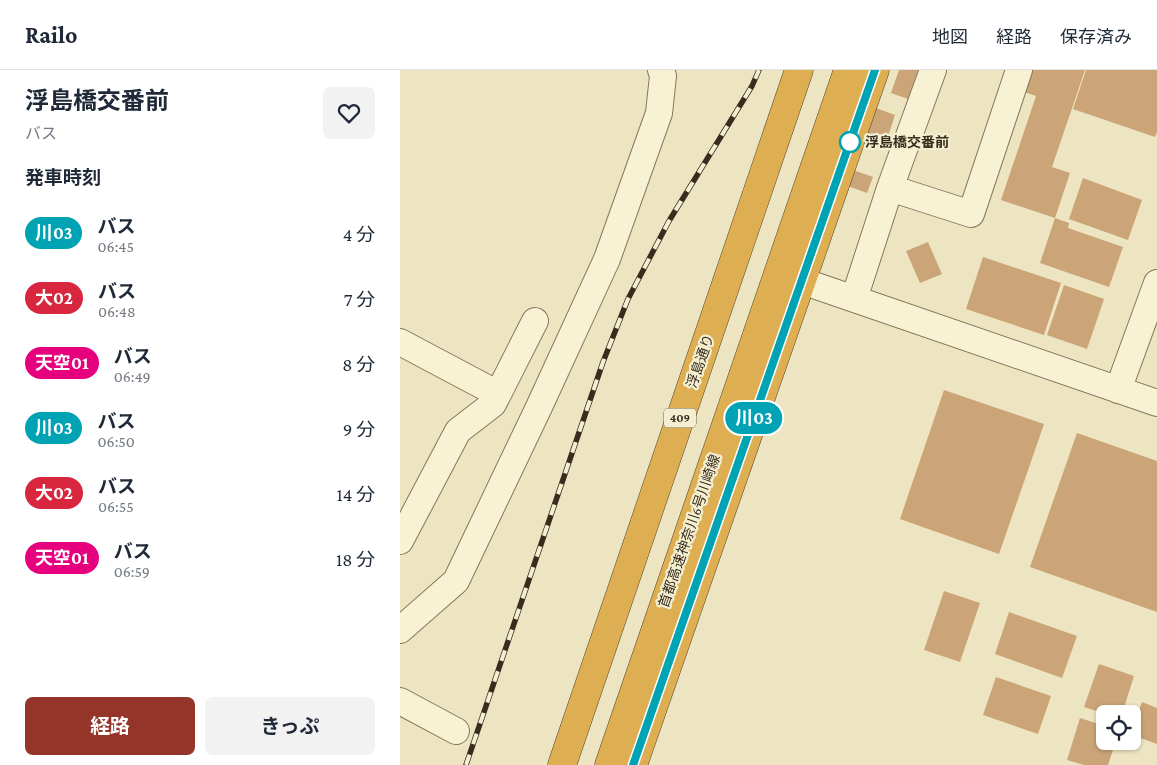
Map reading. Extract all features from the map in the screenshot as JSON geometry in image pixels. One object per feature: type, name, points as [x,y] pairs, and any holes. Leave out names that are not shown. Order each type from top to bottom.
[{"type":"highway","name":"浮島通り","points":[[562,765],[799,70]]},
{"type":"highway","name":"首都高速神奈川6号川崎線","points":[[590,765],[828,70]]},
{"type":"highway","name":"首都高速神奈川6号川崎線","points":[[609,765],[848,70]]},
{"type":"highway","points":[[633,765],[875,70]]},
{"type":"lane","points":[[400,630],[456,581],[543,398],[607,260],[659,113],[663,76],[661,70]]},
{"type":"lane","points":[[854,299],[890,188],[933,70]]},
{"type":"lane","points":[[890,188],[971,214],[1019,70]]},
{"type":"lane","points":[[802,281],[1157,403]]},
{"type":"lane","points":[[1118,390],[1157,284]]},
{"type":"lane","points":[[400,541],[458,431],[493,404],[535,321]]},
{"type":"lane","points":[[400,342],[498,394]]},
{"type":"lane","points":[[400,701],[456,731]]},
{"type":"building","points":[[899,70],[918,70],[908,99],[891,93]]},
{"type":"building","points":[[1012,70],[1085,70],[1052,167],[1070,173],[1055,218],[1001,200],[1036,96],[1006,86]]},
{"type":"building","points":[[1086,70],[1157,70],[1157,132],[1155,137],[1073,109]]},
{"type":"building","points":[[876,108],[895,115],[884,149],[864,142]]},
{"type":"building","points":[[850,169],[873,177],[867,193],[845,185]]},
{"type":"building","points":[[1083,178],[1142,200],[1128,240],[1069,219]]},
{"type":"building","points":[[1055,218],[1069,223],[1068,228],[1123,247],[1109,287],[1040,263]]},
{"type":"building","points":[[928,242],[942,274],[920,283],[906,251]]},
{"type":"building","points":[[983,257],[1061,283],[1044,335],[966,309]]},
{"type":"building","points":[[1064,285],[1104,299],[1087,349],[1047,335]]},
{"type":"building","points":[[944,390],[1044,424],[999,554],[900,519]]},
{"type":"building","points":[[1077,433],[1157,461],[1157,612],[1030,567]]},
{"type":"building","points":[[944,591],[980,603],[960,662],[924,650]]},
{"type":"building","points":[[1009,612],[1077,636],[1062,678],[995,654]]},
{"type":"building","points":[[1099,664],[1134,676],[1125,705],[1096,705],[1096,711],[1084,707]]},
{"type":"building","points":[[996,677],[1051,696],[1038,734],[983,715]]},
{"type":"building","points":[[1142,702],[1157,708],[1157,744],[1141,738]]},
{"type":"building","points":[[1080,718],[1096,723],[1096,750],[1113,750],[1108,765],[1084,765],[1067,760]]},
{"type":"railway","points":[[466,765],[603,362],[628,299],[669,221],[752,86],[759,70]]},
{"type":"bus line","name":"川03","points":[[633,765],[875,70]]},
{"type":"place","name":"浮島橋交番前","points":[[850,142]]}]
